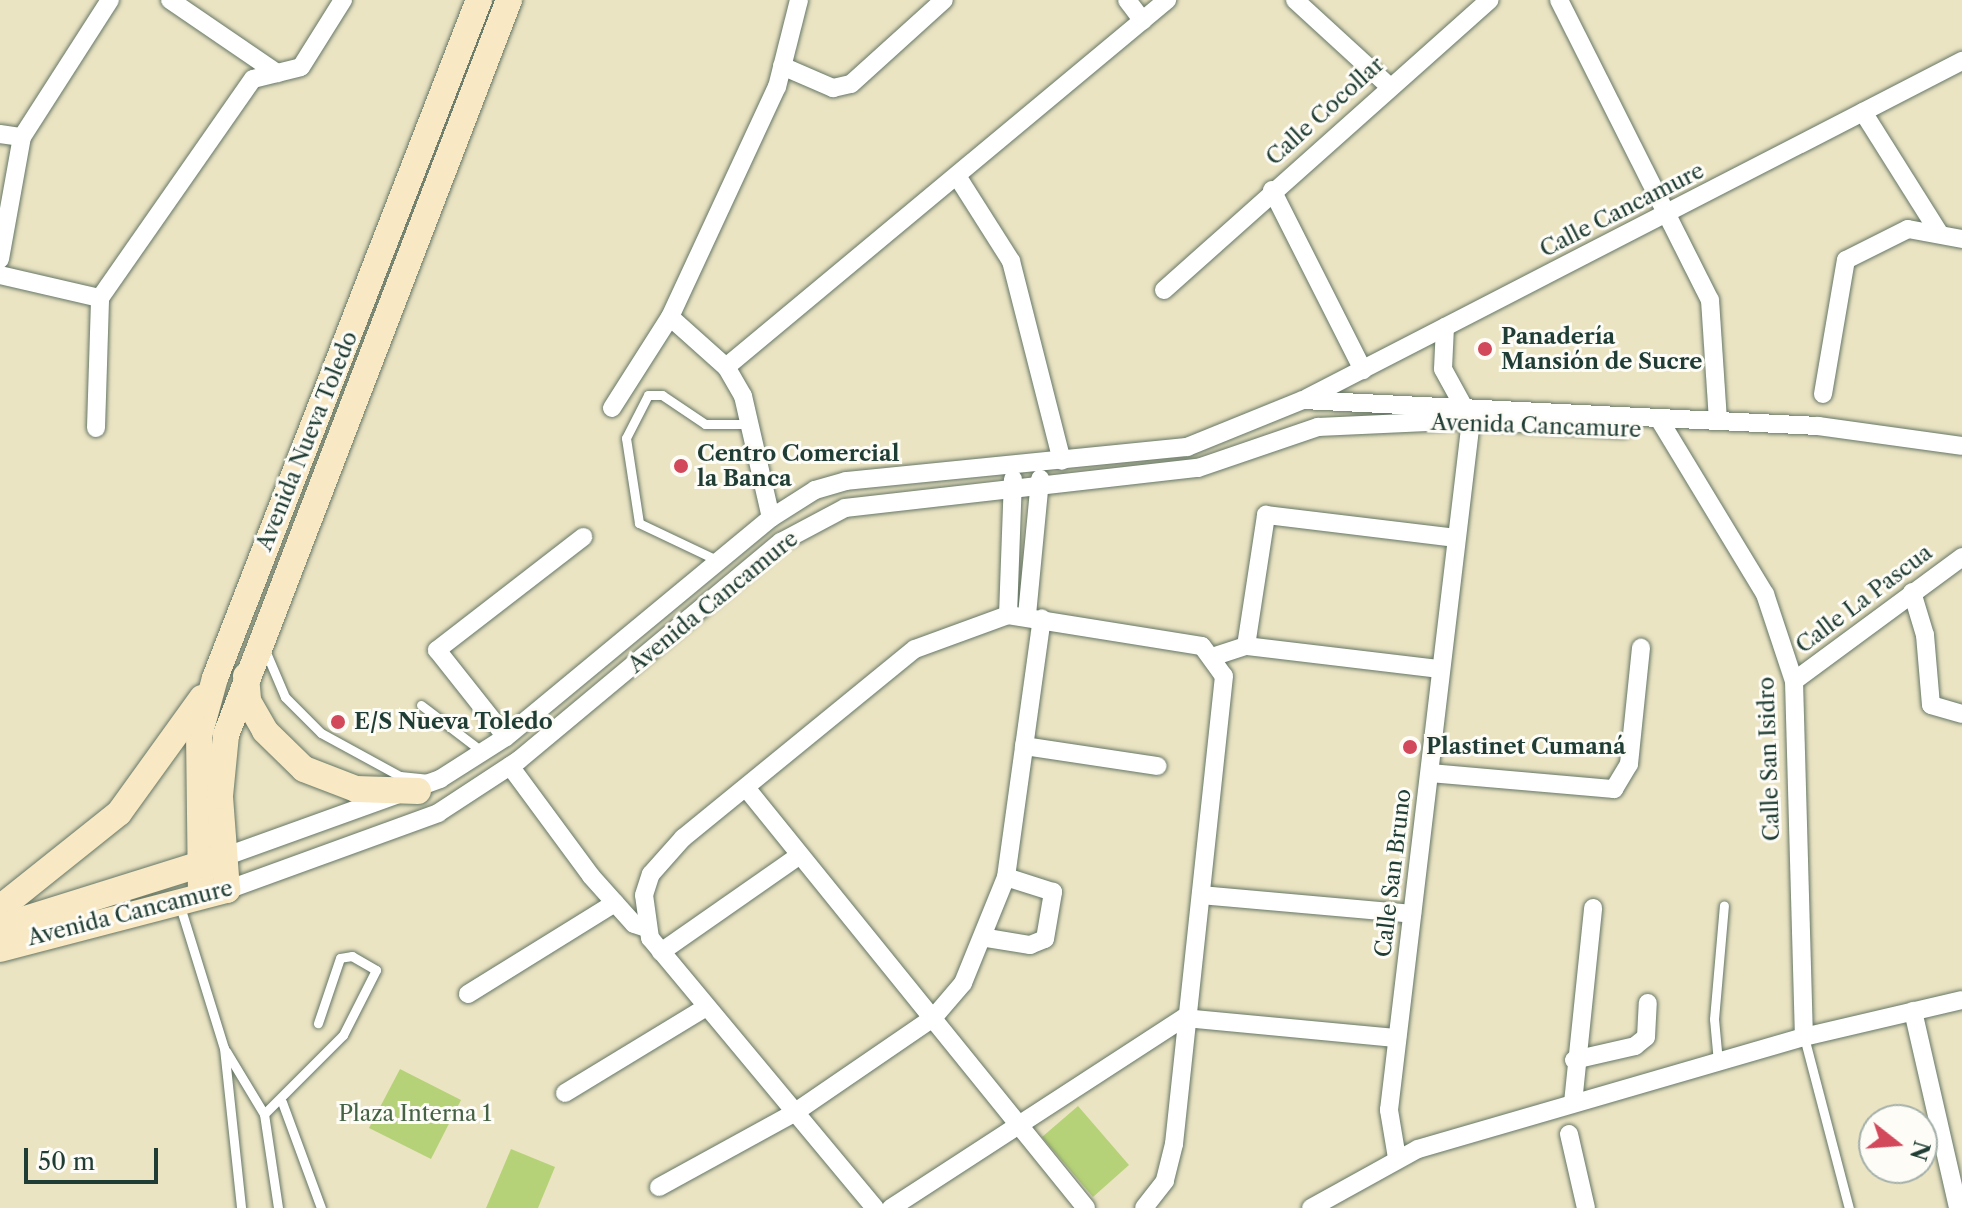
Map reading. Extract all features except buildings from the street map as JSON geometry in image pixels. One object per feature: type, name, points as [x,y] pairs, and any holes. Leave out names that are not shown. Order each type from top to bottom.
[{"type":"main road","name":"Avenida Nueva Toledo","points":[[227,890],[210,862],[199,736],[215,678],[479,0]]},
{"type":"main road","name":"Avenida Nueva Toledo","points":[[189,898],[210,862],[226,735],[246,672],[509,0]]},
{"type":"main road","points":[[246,672],[248,701],[265,731],[304,769],[356,789],[429,785]]},
{"type":"main road","points":[[0,908],[119,813],[215,678]]},
{"type":"main road","name":"Avenida Cancamure","points":[[0,927],[210,862]]},
{"type":"main road","name":"Avenida Cancamure","points":[[0,949],[227,890]]},
{"type":"street","points":[[0,259],[22,137],[110,0]]},
{"type":"street","points":[[170,0],[277,73]]},
{"type":"street","points":[[96,428],[100,298],[253,79],[301,67],[343,0]]},
{"type":"street","points":[[612,408],[670,317],[782,66],[799,0]]},
{"type":"street","points":[[782,66],[833,88],[851,84],[944,0]]},
{"type":"street","points":[[1127,0],[1143,21]]},
{"type":"street","points":[[726,367],[1167,0]]},
{"type":"street","points":[[1295,0],[1389,86]]},
{"type":"street","name":"Calle Cocollar","points":[[1363,370],[1272,190],[1489,0]]},
{"type":"street","points":[[1559,0],[1710,300],[1718,421]]},
{"type":"street","name":"Calle Cancamure","points":[[1303,400],[1962,61]]},
{"type":"street","points":[[1863,112],[1938,231]]},
{"type":"street","points":[[0,134],[22,137]]},
{"type":"street","points":[[957,176],[1011,261],[1062,461]]},
{"type":"street","points":[[1164,290],[1272,190]]},
{"type":"street","points":[[1823,394],[1846,260],[1908,229],[1938,231],[1962,239]]},
{"type":"street","points":[[0,275],[100,298]]},
{"type":"street","points":[[670,317],[726,367],[749,424],[771,518]]},
{"type":"street","points":[[1445,327],[1443,369],[1467,412]]},
{"type":"street","name":"Avenida Cancamure","points":[[210,862],[429,785],[484,753],[771,518],[815,490],[846,481],[1187,447],[1303,400],[1661,425],[1718,421],[1962,446]]},
{"type":"street","name":"Avenida Cancamure","points":[[227,890],[438,813],[510,766],[781,542],[845,508],[1198,468],[1318,427],[1467,412]]},
{"type":"street","name":"Calle San Bruno","points":[[1397,1158],[1389,1110],[1430,773],[1467,412]]},
{"type":"street","name":"Calle San Isidro","points":[[1661,425],[1765,594],[1794,681],[1798,986],[1804,1037]]},
{"type":"street","points":[[659,1187],[794,1113],[934,1017],[987,938],[1006,877],[1024,746],[1034,617],[1034,533],[1040,488],[1039,463]]},
{"type":"street","points":[[1008,615],[1012,464]]},
{"type":"street","points":[[1246,646],[1266,515],[1456,538]]},
{"type":"street","points":[[1010,532],[1034,533]]},
{"type":"street","points":[[506,737],[437,650],[583,537]]},
{"type":"street","name":"Calle La Pascua","points":[[1794,681],[1962,557]]},
{"type":"street","points":[[1912,592],[1925,635],[1931,705],[1962,714]]},
{"type":"street","points":[[646,928],[651,874],[683,838],[747,789],[915,649],[1008,615],[1190,644],[1215,656],[1246,646],[1440,669]]},
{"type":"street","points":[[1430,773],[1614,789],[1629,764],[1641,648]]},
{"type":"street","points":[[1144,1208],[1165,1181],[1174,1144],[1184,1018],[1227,699],[1215,656]]},
{"type":"street","points":[[1024,746],[1158,766]]},
{"type":"street","points":[[510,766],[615,903],[646,928],[705,1008],[875,1208]]},
{"type":"street","points":[[747,789],[1086,1208]]},
{"type":"street","points":[[661,952],[800,855]]},
{"type":"street","points":[[987,938],[1030,945],[1045,939],[1053,892],[1006,877]]},
{"type":"street","points":[[1201,895],[1412,914]]},
{"type":"street","points":[[468,994],[615,903]]},
{"type":"street","points":[[1573,1103],[1574,1060],[1593,908]]},
{"type":"street","points":[[1798,986],[1827,1031]]},
{"type":"street","points":[[1311,1208],[1397,1158],[1573,1103],[1804,1037],[1962,1000]]},
{"type":"street","points":[[1574,1060],[1635,1046],[1646,1037],[1648,1003]]},
{"type":"street","points":[[565,1093],[705,1008]]},
{"type":"street","points":[[1913,1011],[1958,1208]]},
{"type":"street","points":[[891,1208],[1184,1018],[1397,1038]]},
{"type":"street","points":[[1569,1134],[1586,1208]]},
{"type":"lane","points":[[721,562],[639,523],[626,438],[648,395],[662,395],[705,424],[749,424]]},
{"type":"lane","points":[[260,637],[285,697],[321,733],[400,776],[429,785]]},
{"type":"lane","points":[[421,705],[484,753]]},
{"type":"lane","points":[[189,898],[224,1048],[241,1208]]},
{"type":"lane","points":[[1718,1062],[1714,1019],[1724,905]]},
{"type":"lane","points":[[264,1114],[282,1102],[343,1035],[376,970],[352,956],[340,958],[318,1023]]},
{"type":"lane","points":[[1804,1037],[1849,1208]]},
{"type":"lane","points":[[224,1048],[264,1114],[278,1208]]},
{"type":"lane","points":[[282,1102],[321,1208]]},
{"type":"green space","name":"Plaza Interna 1","points":[[400,1069],[461,1100],[431,1159],[369,1128]]},
{"type":"green space","points":[[1078,1106],[1129,1165],[1093,1197],[1042,1137]]},
{"type":"green space","points":[[511,1149],[555,1167],[538,1208],[486,1208]]},
{"type":"place","name":"Panadería Mansión de Sucre","points":[[1485,349]]},
{"type":"place","name":"Centro Comercial la Banca","points":[[681,466]]},
{"type":"place","name":"E/S Nueva Toledo","points":[[338,722]]},
{"type":"place","name":"Plastinet Cumaná","points":[[1410,747]]}]
